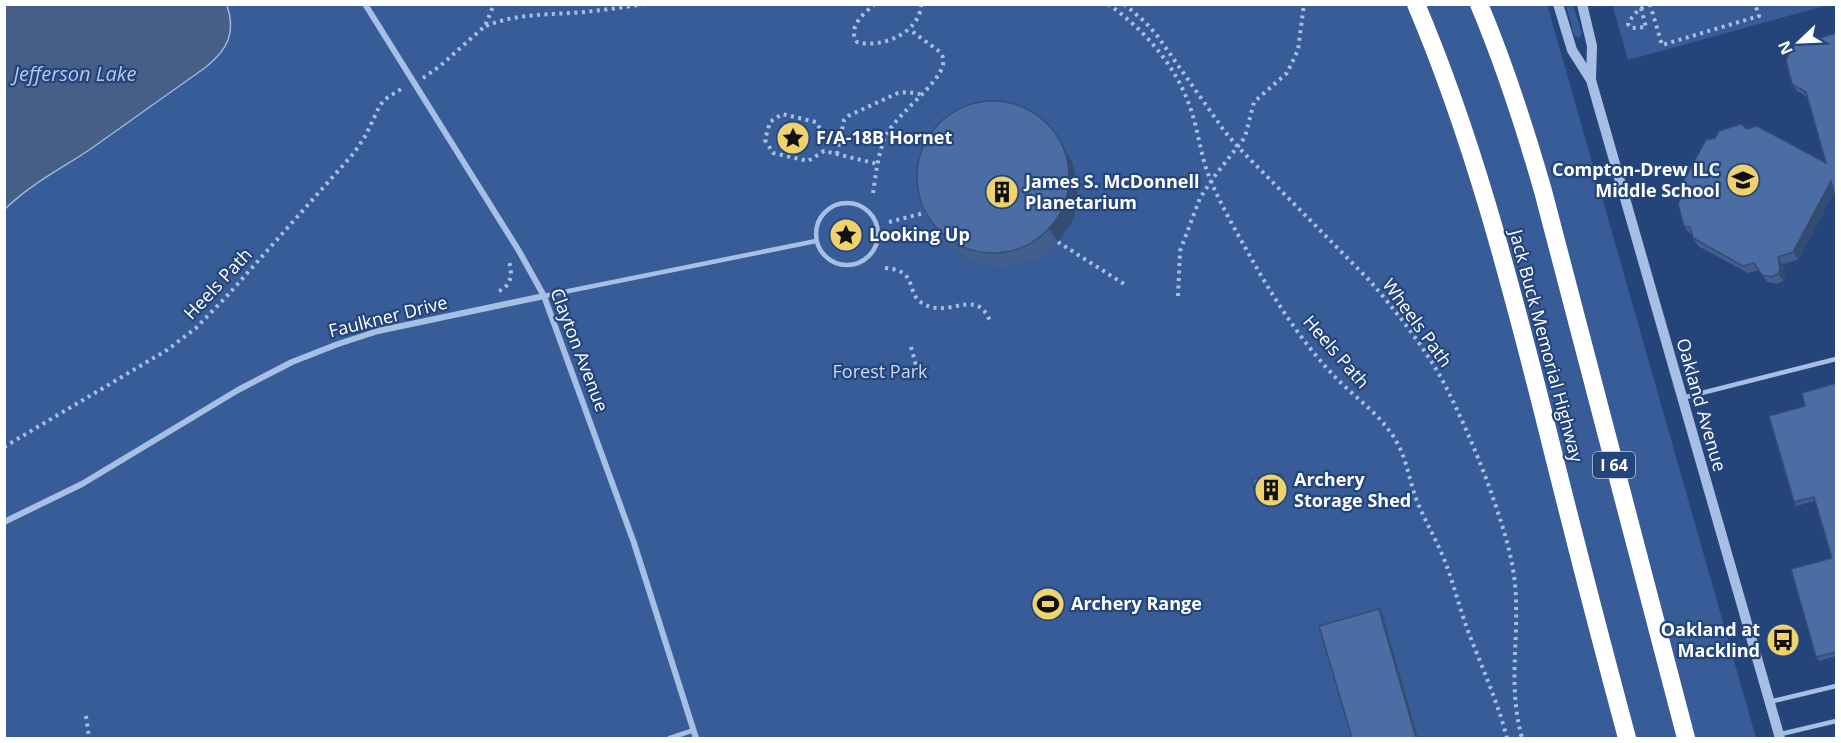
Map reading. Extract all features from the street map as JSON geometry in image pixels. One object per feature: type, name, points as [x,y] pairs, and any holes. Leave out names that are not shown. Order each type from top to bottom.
[{"type":"highway","name":"Jack Buck Memorial Highway","points":[[1416,4],[1467,139],[1491,219],[1627,738]]},
{"type":"highway","name":"Jack Buck Memorial Highway","points":[[1479,4],[1519,107],[1543,191],[1686,738]]},
{"type":"street","name":"Clayton Avenue","points":[[365,4],[519,251],[544,296],[634,543],[696,738]]},
{"type":"street","name":"Oakland Avenue","points":[[1558,4],[1572,50],[1591,80],[1779,737]]},
{"type":"street","name":"Oakland Avenue","points":[[1582,4],[1592,46],[1591,80]]},
{"type":"street","name":"Faulkner Drive","points":[[4,522],[82,484],[238,390],[292,362],[378,331],[544,296]]},
{"type":"lane","points":[[845,202],[865,208],[876,222],[878,239],[875,248],[864,260],[856,264],[837,264],[827,259],[820,251],[816,241],[815,230],[819,220],[825,211],[834,205],[845,202]]},
{"type":"lane","name":"Faulkner Drive","points":[[544,296],[816,241]]},
{"type":"lane","points":[[1682,398],[1836,359]]},
{"type":"lane","points":[[1769,702],[1836,686]]},
{"type":"lane","points":[[1779,737],[1836,721]]},
{"type":"lane","points":[[670,738],[694,730]]},
{"type":"path","points":[[485,26],[494,4]]},
{"type":"path","points":[[424,77],[440,66],[485,26],[503,19],[645,4]]},
{"type":"path","points":[[875,4],[859,19],[856,25],[854,33],[857,42],[884,41],[909,29],[916,24],[920,16],[921,4]]},
{"type":"path","name":"Heels Path","points":[[1108,4],[1136,26],[1149,40],[1182,86],[1211,181],[1250,256],[1287,315],[1320,360],[1379,418],[1396,440],[1417,501],[1445,562],[1461,615],[1494,693],[1507,738]]},
{"type":"path","name":"Wheels Path","points":[[1124,4],[1156,34],[1225,132],[1239,148],[1388,302],[1445,385],[1483,469],[1510,556],[1516,599],[1513,676],[1522,738]]},
{"type":"path","points":[[1178,296],[1180,251],[1200,198],[1239,148],[1245,137],[1254,102],[1287,74],[1294,61],[1298,50],[1304,4]]},
{"type":"path","points":[[1641,8],[1646,27],[1631,28],[1628,24],[1641,8],[1650,4],[1662,45],[1759,16],[1755,4]]},
{"type":"path","points":[[873,194],[878,164],[889,130],[943,67],[943,56],[940,52],[909,29]]},
{"type":"path","name":"Heels Path","points":[[4,447],[167,350],[196,328],[354,153],[384,101],[404,88]]},
{"type":"path","points":[[837,154],[844,120],[848,116],[898,93],[921,94]]},
{"type":"path","points":[[840,144],[828,142],[816,122],[782,114],[770,122],[765,140],[773,153],[808,161],[824,152],[878,164]]},
{"type":"path","points":[[889,222],[928,212]]},
{"type":"path","points":[[1058,242],[1126,287]]},
{"type":"path","points":[[496,293],[503,289],[510,279],[512,270],[508,259]]},
{"type":"path","points":[[885,268],[906,274],[912,292],[928,307],[943,309],[967,303],[975,305],[987,315],[992,324]]},
{"type":"path","points":[[911,347],[919,376]]},
{"type":"path","points":[[86,716],[89,738]]},
{"type":"green space","name":"Forest Park","points":[[1547,4],[1756,738],[5,738],[5,5]]},
{"type":"green space","points":[[1612,4],[1828,5],[1628,60]]},
{"type":"green space","points":[[1566,5],[1573,5],[1582,34],[1579,38],[1574,35]]},
{"type":"water","name":"Jefferson Lake","points":[[5,4],[227,5],[231,24],[225,47],[206,67],[92,148],[36,184],[5,209]]},
{"type":"building","name":"Compton-Drew ILC Middle School","points":[[1836,33],[1836,200],[1831,181],[1793,252],[1778,257],[1780,269],[1778,274],[1772,277],[1762,275],[1754,263],[1743,266],[1693,238],[1690,227],[1684,226],[1678,204],[1681,198],[1679,189],[1706,140],[1715,138],[1719,131],[1741,124],[1747,129],[1757,126],[1826,163],[1806,92],[1792,84],[1786,60],[1793,46]]},
{"type":"building","name":"James S. McDonnell Planetarium","points":[[993,101],[1022,107],[1035,114],[1046,124],[1056,135],[1063,148],[1069,177],[1063,206],[1056,219],[1046,230],[1035,240],[1022,247],[993,253],[964,247],[951,240],[940,230],[930,219],[923,206],[917,177],[923,148],[930,135],[940,124],[951,114],[964,107]]},
{"type":"building","points":[[1836,383],[1836,652],[1816,657],[1791,569],[1832,558],[1814,497],[1794,502],[1769,416],[1805,406],[1802,393]]},
{"type":"building","name":"Archery Storage Shed","points":[[1280,474],[1284,493],[1256,499],[1252,479]]},
{"type":"building","points":[[1379,609],[1416,738],[1352,738],[1319,626]]},
{"type":"place","name":"F/A-18B Hornet","points":[[793,138]]},
{"type":"place","name":"Compton-Drew ILC Middle School","points":[[1743,180]]},
{"type":"place","name":"James S. McDonnell Planetarium","points":[[1002,192]]},
{"type":"place","name":"Looking Up","points":[[846,235]]},
{"type":"place","name":"Archery Storage Shed","points":[[1271,490]]},
{"type":"place","name":"Archery Range","points":[[1048,604]]},
{"type":"place","name":"Oakland at Macklind","points":[[1783,640]]}]
